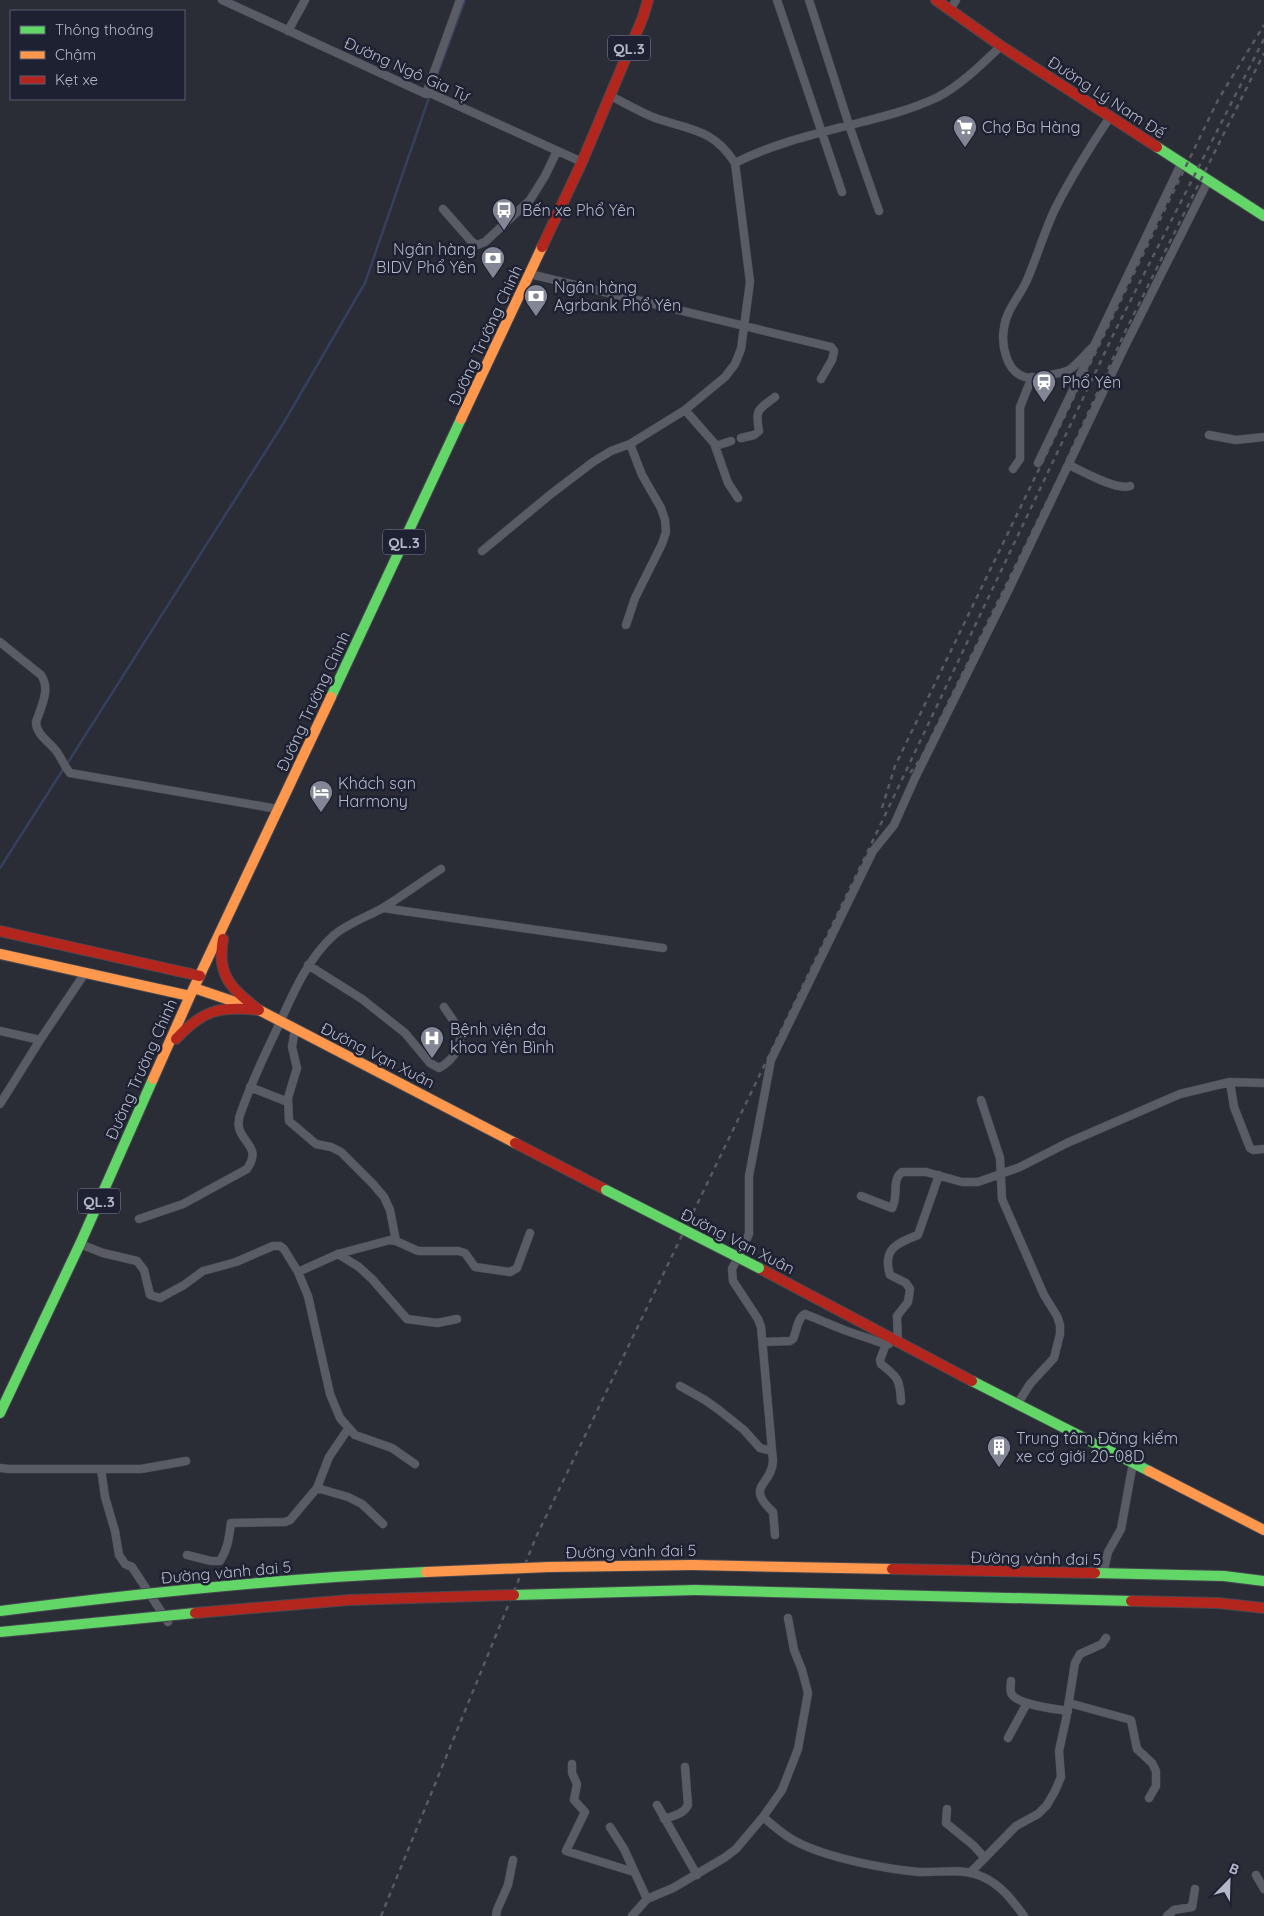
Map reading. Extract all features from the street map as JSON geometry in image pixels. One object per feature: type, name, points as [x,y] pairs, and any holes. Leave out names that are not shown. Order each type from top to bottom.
[{"type":"main road","name":"Đường Trường Chinh","points":[[0,1413],[80,1244],[192,992],[582,162],[643,17],[648,0]]},
{"type":"main road","name":"Đường Lý Nam Đế","points":[[936,0],[1001,46],[1110,118],[1264,216]]},
{"type":"main road","points":[[232,909],[222,945],[221,967],[228,982],[235,991],[258,1010]]},
{"type":"main road","points":[[0,931],[200,976]]},
{"type":"main road","name":"Đường Vạn Xuân","points":[[0,954],[85,973],[192,992],[258,1010],[759,1268],[891,1343],[1018,1404],[1264,1530]]},
{"type":"main road","points":[[167,1049],[194,1020],[210,1011],[223,1007],[258,1010]]},
{"type":"main road","name":"Đường vành đai 5","points":[[0,1611],[96,1599],[355,1575],[549,1567],[693,1565],[1224,1576],[1264,1581]]},
{"type":"main road","points":[[0,1632],[91,1622],[349,1600],[695,1590],[1218,1603],[1264,1608]]},
{"type":"street","name":"Đường Ngô Gia Tự","points":[[222,0],[426,94],[430,94],[582,162]]},
{"type":"street","points":[[288,31],[305,0]]},
{"type":"street","points":[[426,94],[460,0]]},
{"type":"street","points":[[777,0],[842,192]]},
{"type":"street","points":[[809,0],[879,211]]},
{"type":"street","points":[[950,10],[956,0]]},
{"type":"street","points":[[735,162],[779,144],[912,108],[940,96],[960,83],[1001,46]]},
{"type":"street","points":[[482,551],[593,462],[611,451],[630,444],[685,410],[725,377],[735,364],[741,349],[750,282],[735,162],[726,148],[704,134],[659,119],[609,95]]},
{"type":"street","points":[[1094,346],[1066,372],[1026,378],[1018,374],[1007,360],[1004,328],[1007,316],[1027,279],[1055,209],[1083,158],[1110,118]]},
{"type":"street","points":[[443,208],[472,242],[477,244],[485,242],[530,200],[545,176],[557,151]]},
{"type":"street","points":[[1038,463],[1181,164]]},
{"type":"street","points":[[775,1536],[773,1512],[765,1504],[760,1494],[762,1482],[773,1466],[763,1342],[758,1319],[731,1275],[749,1234],[749,1176],[771,1060],[873,851],[894,825],[915,778],[1208,181]]},
{"type":"street","points":[[530,274],[831,347],[834,350],[832,360],[821,379]]},
{"type":"street","points":[[1013,469],[1020,459],[1020,407],[1032,377]]},
{"type":"street","points":[[741,438],[757,433],[759,428],[756,416],[760,408],[775,397]]},
{"type":"street","points":[[685,410],[716,446],[728,483],[738,498]]},
{"type":"street","points":[[1209,435],[1236,440],[1264,437]]},
{"type":"street","points":[[716,446],[731,440]]},
{"type":"street","points":[[626,625],[635,598],[666,532],[661,508],[642,476],[630,444]]},
{"type":"street","points":[[1069,465],[1102,480],[1123,487],[1130,486]]},
{"type":"street","points":[[0,642],[46,681],[36,728],[57,751],[65,767],[74,774],[278,809]]},
{"type":"street","points":[[139,1220],[182,1204],[247,1169],[253,1161],[254,1155],[252,1148],[239,1131],[237,1125],[250,1087],[308,965],[335,934],[382,908],[441,869]]},
{"type":"street","points":[[382,908],[663,948]]},
{"type":"street","points":[[308,965],[362,999],[405,1033],[430,1063],[439,1068],[452,1058],[460,1035],[444,1007]]},
{"type":"street","points":[[0,1104],[85,973]]},
{"type":"street","points":[[296,1029],[292,1047],[297,1068],[288,1102],[289,1121],[316,1144],[331,1147],[341,1152],[373,1184],[384,1197],[390,1210],[396,1241]]},
{"type":"street","points":[[0,1031],[40,1040]]},
{"type":"street","points":[[861,1196],[892,1208],[895,1203],[899,1173],[926,1172],[970,1184],[1020,1167],[1098,1128],[1154,1107],[1180,1094],[1230,1082],[1264,1083]]},
{"type":"street","points":[[1230,1082],[1234,1108],[1250,1148],[1253,1150],[1264,1149]]},
{"type":"street","points":[[250,1087],[288,1102]]},
{"type":"street","points":[[981,1100],[1000,1158],[1002,1199],[1044,1295],[1057,1316],[1060,1325],[1060,1334],[1054,1358],[1030,1384],[1018,1404]]},
{"type":"street","points":[[901,1401],[898,1379],[881,1364],[880,1360],[891,1343],[897,1316],[908,1302],[910,1290],[906,1283],[890,1275],[888,1270],[889,1253],[892,1248],[902,1241],[918,1235],[939,1175]]},
{"type":"street","points":[[298,1272],[338,1254],[390,1240],[418,1251],[458,1251],[465,1253],[476,1267],[510,1272],[517,1268],[530,1233]]},
{"type":"street","points":[[80,1244],[103,1253],[137,1262],[144,1270],[148,1292],[155,1298],[168,1295],[203,1271],[236,1262],[273,1246],[280,1246],[284,1249],[298,1272],[308,1296],[330,1394],[340,1418],[355,1435],[392,1448],[415,1464]]},
{"type":"street","points":[[338,1254],[359,1267],[372,1279],[407,1320],[437,1322],[457,1319]]},
{"type":"street","points":[[763,1342],[790,1341],[793,1339],[798,1322],[805,1314],[844,1330],[891,1343]]},
{"type":"street","points":[[680,1386],[719,1410],[744,1430],[760,1448],[772,1451]]},
{"type":"street","points":[[187,1555],[220,1561],[225,1553],[228,1542],[230,1523],[285,1522],[294,1517],[317,1488],[329,1457],[348,1428]]},
{"type":"street","points":[[0,1468],[141,1469],[186,1461]]},
{"type":"street","points":[[1104,1570],[1108,1552],[1121,1529],[1133,1463]]},
{"type":"street","points":[[101,1469],[105,1497],[115,1530],[119,1555],[125,1564],[132,1567],[168,1622]]},
{"type":"street","points":[[317,1488],[348,1497],[362,1504],[383,1524]]},
{"type":"street","points":[[632,1916],[640,1904],[647,1899],[697,1875],[736,1849],[763,1817],[782,1790],[798,1749],[808,1693],[794,1650],[788,1618]]},
{"type":"street","points":[[970,1873],[1016,1826],[1038,1814],[1047,1805],[1061,1777],[1059,1751],[1077,1658],[1080,1654],[1102,1644],[1106,1638]]},
{"type":"street","points":[[1011,1681],[1011,1693],[1014,1697],[1036,1706],[1068,1711]]},
{"type":"street","points":[[1069,1702],[1131,1720],[1137,1749],[1152,1762],[1156,1771],[1156,1786],[1149,1798]]},
{"type":"street","points":[[1008,1738],[1028,1703]]},
{"type":"street","points":[[572,1764],[572,1773],[577,1784],[574,1800],[585,1812],[566,1851],[634,1872]]},
{"type":"street","points":[[664,1819],[686,1809],[688,1804],[685,1767]]},
{"type":"street","points":[[657,1805],[697,1875]]},
{"type":"street","points":[[947,1809],[946,1823],[973,1845],[985,1858]]},
{"type":"street","points":[[763,1817],[798,1843],[814,1850],[920,1872],[970,1873],[983,1877],[1007,1894],[1024,1916]]},
{"type":"street","points":[[610,1827],[624,1849],[647,1899]]},
{"type":"street","points":[[496,1916],[508,1884],[513,1860]]},
{"type":"street","points":[[1256,1875],[1264,1889]]},
{"type":"street","points":[[1167,1916],[1174,1910],[1192,1906],[1195,1889]]},
{"type":"waterway","points":[[67,764],[283,424],[365,283],[433,86],[465,0]]},
{"type":"waterway","points":[[0,868],[64,768]]},
{"type":"railway","points":[[882,808],[895,766],[1218,100],[1264,25]]},
{"type":"railway","points":[[381,1916],[537,1535],[867,853],[1116,329],[1264,39]]},
{"type":"railway","points":[[910,773],[921,758],[1059,477],[1125,332],[1264,53]]},
{"type":"traffic: fast","points":[[1157,147],[1264,216]]},
{"type":"traffic: fast","points":[[331,697],[461,419]]},
{"type":"traffic: fast","points":[[0,1413],[80,1244],[153,1079]]},
{"type":"traffic: fast","points":[[606,1190],[759,1268]]},
{"type":"traffic: fast","points":[[972,1381],[1149,1471]]},
{"type":"traffic: fast","points":[[0,1611],[213,1587],[319,1578],[426,1572]]},
{"type":"traffic: fast","points":[[1095,1573],[1224,1576],[1264,1581]]},
{"type":"traffic: fast","points":[[695,1590],[1131,1601]]},
{"type":"traffic: fast","points":[[514,1595],[695,1590]]},
{"type":"traffic: fast","points":[[0,1632],[195,1613]]},
{"type":"traffic: slow","points":[[461,419],[542,247]]},
{"type":"traffic: slow","points":[[153,1079],[190,996],[331,697]]},
{"type":"traffic: slow","points":[[0,954],[190,996]]},
{"type":"traffic: slow","points":[[194,988],[259,1010],[515,1143]]},
{"type":"traffic: slow","points":[[1149,1471],[1264,1530]]},
{"type":"traffic: slow","points":[[693,1565],[892,1569]]},
{"type":"traffic: slow","points":[[426,1572],[549,1567],[693,1565]]},
{"type":"traffic: jam","points":[[542,247],[582,162],[643,17],[648,0]]},
{"type":"traffic: jam","points":[[936,0],[1001,46],[1157,147]]},
{"type":"traffic: jam","points":[[0,931],[200,976]]},
{"type":"traffic: jam","points":[[223,939],[222,963],[228,980],[241,995],[259,1010]]},
{"type":"traffic: jam","points":[[176,1039],[195,1022],[212,1012],[233,1009],[258,1010]]},
{"type":"traffic: jam","points":[[515,1143],[606,1190]]},
{"type":"traffic: jam","points":[[759,1268],[972,1381]]},
{"type":"traffic: jam","points":[[892,1569],[1095,1573]]},
{"type":"traffic: jam","points":[[195,1613],[349,1600],[514,1595]]},
{"type":"traffic: jam","points":[[1131,1601],[1218,1603],[1264,1608]]},
{"type":"place","name":"Chợ Ba Hàng","points":[[965,148]]},
{"type":"place","name":"Bến xe Phổ Yên","points":[[504,231]]},
{"type":"place","name":"Ngân hàng BIDV Phổ Yên","points":[[493,279]]},
{"type":"place","name":"Ngân hàng Agrbank Phổ Yên","points":[[536,317]]},
{"type":"place","name":"Phổ Yên","points":[[1044,403]]},
{"type":"place","name":"Khách sạn Harmony","points":[[321,813]]},
{"type":"place","name":"Bệnh viện đa khoa Yên Bình","points":[[432,1059]]},
{"type":"place","name":"Trung tâm Đăng kiểm xe cơ giới 20-08D","points":[[999,1468]]}]
